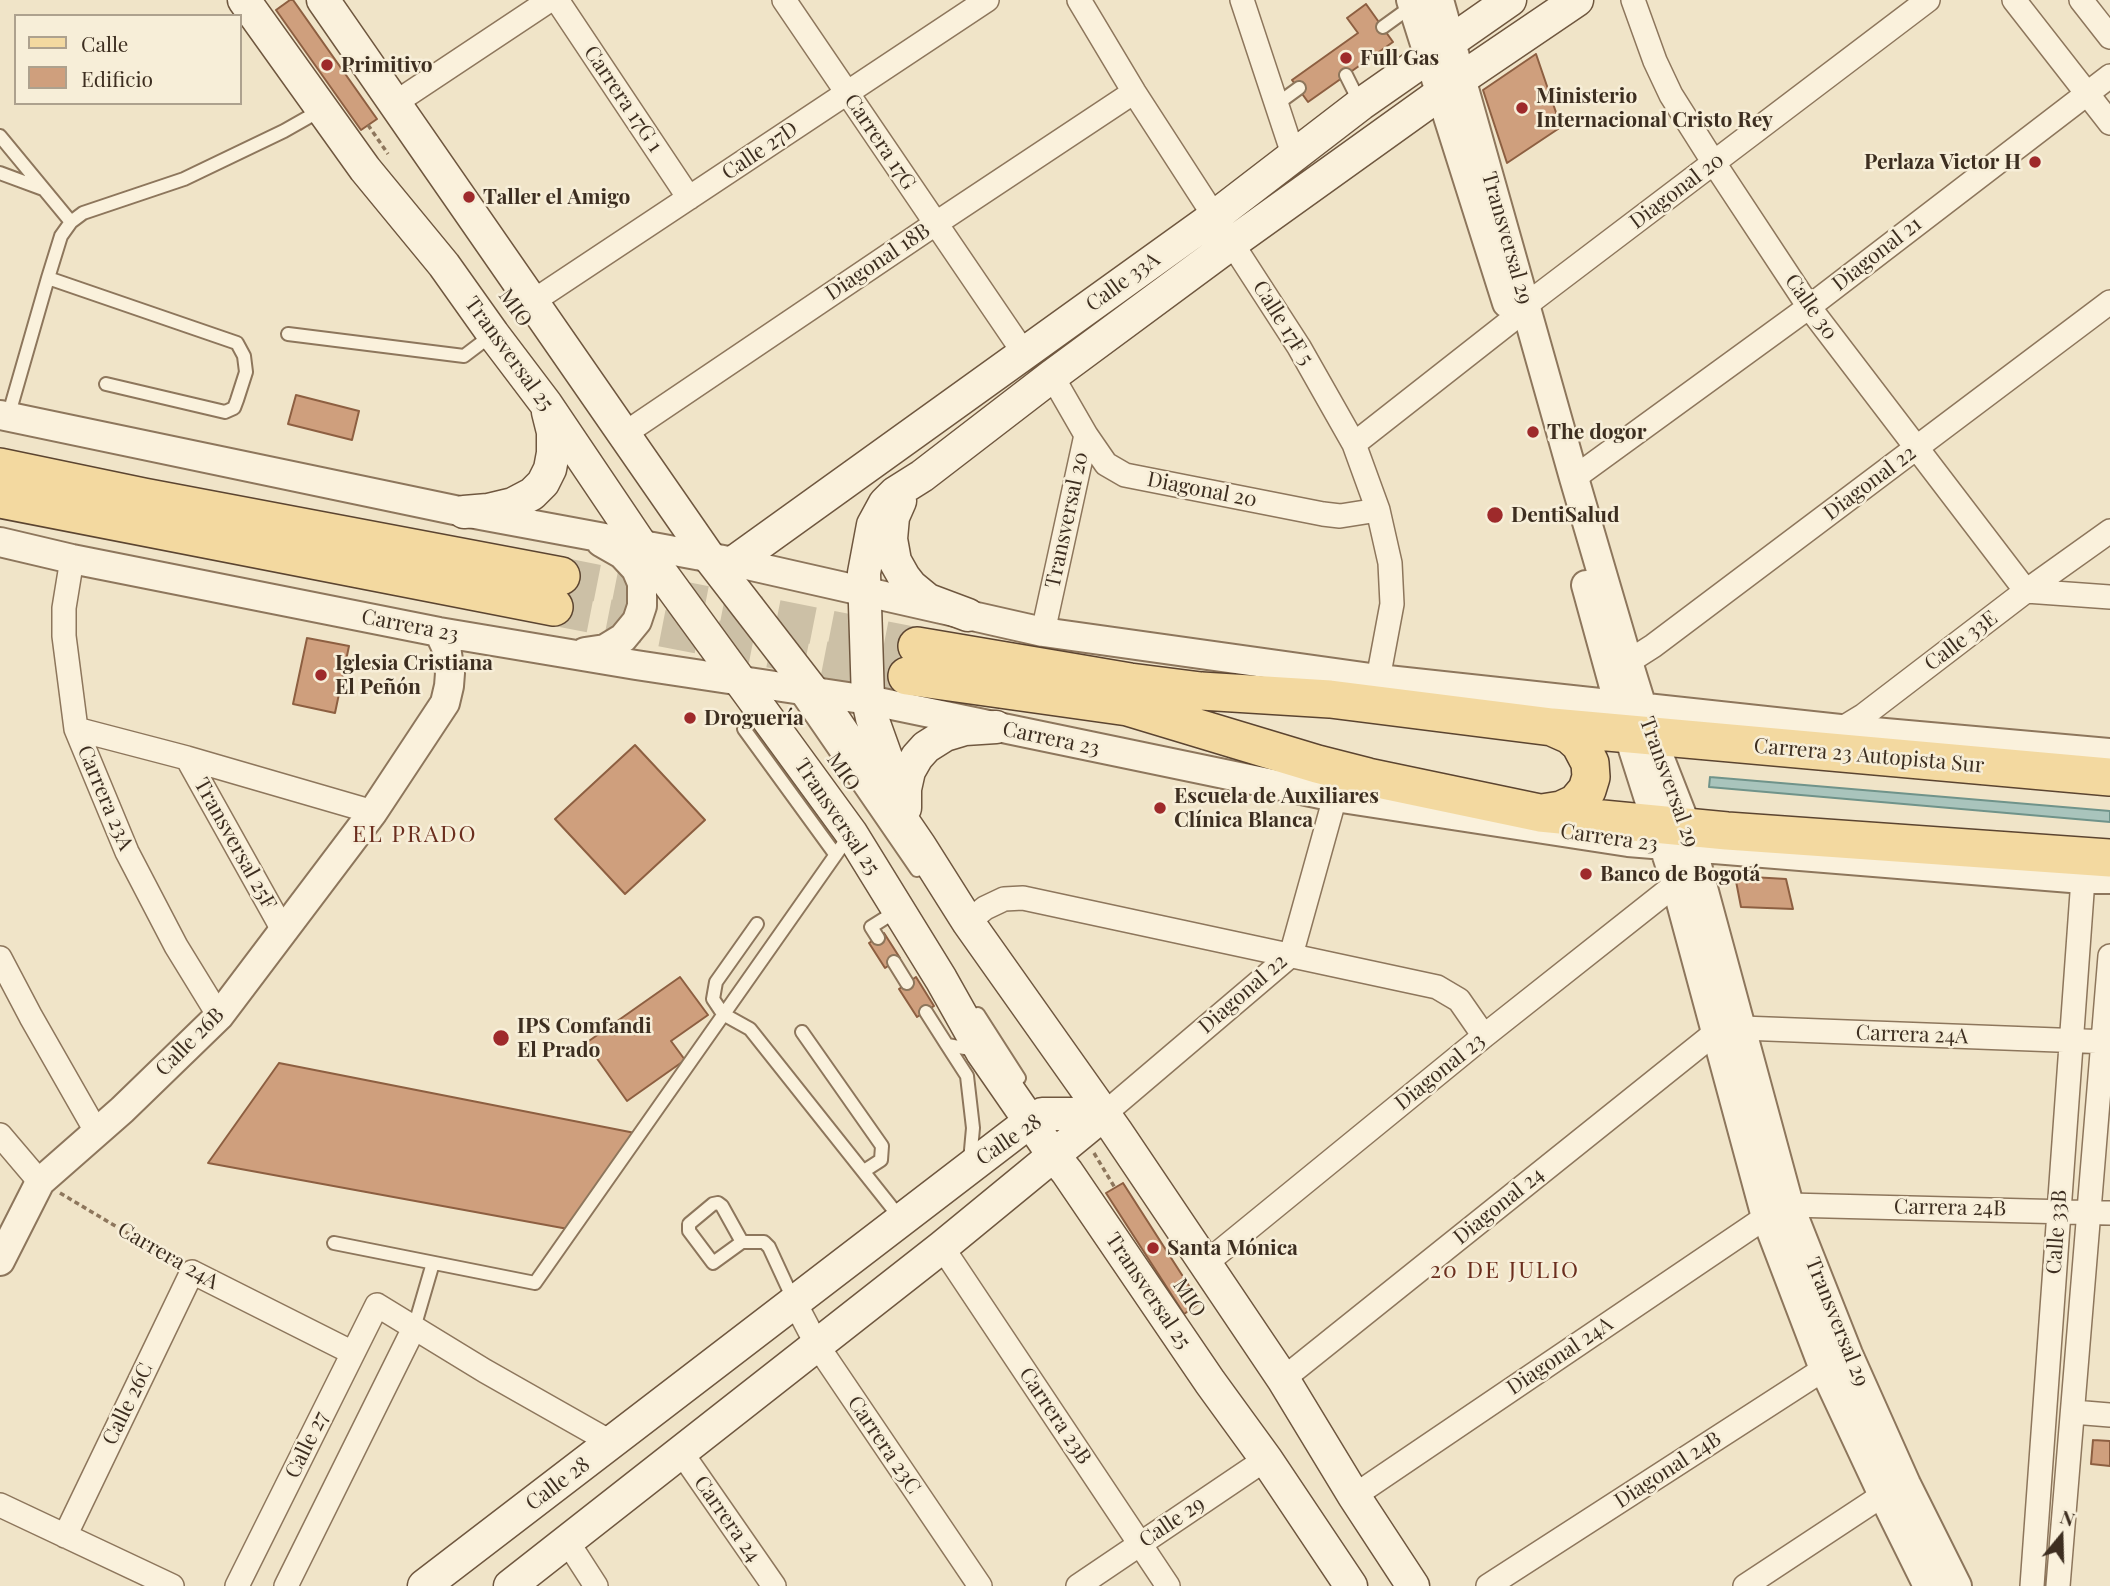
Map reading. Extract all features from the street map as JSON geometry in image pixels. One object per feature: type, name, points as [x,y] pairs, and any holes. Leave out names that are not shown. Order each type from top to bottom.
[{"type":"main road","name":"Transversal 25","points":[[323,0],[624,434],[680,552],[749,682],[843,844],[899,910],[982,1052],[1206,1263],[1413,1586]]},
{"type":"main road","name":"Calle 33A","points":[[680,552],[1024,353],[1214,217],[1361,104],[1510,0]]},
{"type":"main road","name":"Calle 33A","points":[[864,591],[867,555],[877,516],[895,493],[922,476],[1232,243],[1577,0]]},
{"type":"main road","name":"Transversal 25","points":[[248,2],[321,110],[365,169],[444,265],[546,404],[798,687],[920,846],[968,922],[1062,1127],[1067,1172],[1351,1586]]},
{"type":"main road","points":[[464,512],[513,504],[532,495],[543,483],[550,469],[554,445],[546,404]]},
{"type":"main road","points":[[0,467],[141,511]]},
{"type":"main road","points":[[922,476],[906,491],[893,517],[891,539],[895,561],[904,577],[919,593],[938,604],[968,615]]},
{"type":"main road","points":[[0,499],[141,511],[558,592]]},
{"type":"main road","name":"Transversal 25","points":[[864,591],[868,700],[905,813],[920,846]]},
{"type":"main road","name":"Carrera 23","points":[[1635,721],[1552,727],[1330,699],[1200,691],[912,661],[1128,707],[1355,774],[1420,789],[1541,813],[1675,835]]},
{"type":"main road","name":"Carrera 23 Autopista Sur","points":[[1635,721],[1811,751],[2110,777]]},
{"type":"main road","points":[[905,813],[906,780],[920,753],[952,733],[971,728],[996,727]]},
{"type":"main road","points":[[1541,813],[1561,810],[1576,803],[1587,790],[1591,777],[1590,763],[1580,744],[1570,735],[1552,727]]},
{"type":"main road","points":[[1675,835],[1727,831],[2101,872]]},
{"type":"main road","name":"Calle 28","points":[[424,1586],[970,1167],[1062,1127]]},
{"type":"main road","name":"Calle 28","points":[[510,1586],[942,1247],[1062,1127]]},
{"type":"street","points":[[395,103],[550,0]]},
{"type":"street","name":"Carrera 17G 1","points":[[557,0],[689,198]]},
{"type":"street","name":"Carrera 17G","points":[[784,0],[1024,353]]},
{"type":"street","name":"Calle 27D","points":[[532,302],[987,0]]},
{"type":"street","name":"Calle 17F 5","points":[[1079,0],[1214,217],[1299,347],[1354,443],[1378,510],[1390,563],[1392,604],[1378,679]]},
{"type":"street","points":[[1242,0],[1293,154]]},
{"type":"street","name":"Calle 30","points":[[1633,0],[1655,61],[1671,95],[1714,163],[1810,307],[2026,591]]},
{"type":"street","name":"Diagonal 20","points":[[1354,443],[1519,313],[1928,0]]},
{"type":"street","points":[[2014,0],[2110,123]]},
{"type":"street","points":[[2081,0],[2110,37]]},
{"type":"street","name":"Transversal 29","points":[[1421,2],[1439,48],[1519,313],[1635,721],[1675,835],[1676,884],[1715,1033],[1777,1211],[1824,1369],[1928,1586]]},
{"type":"street","name":"Diagonal 21","points":[[1574,478],[1810,307],[2110,76]]},
{"type":"street","name":"Diagonal 18B","points":[[624,434],[1135,92]]},
{"type":"street","name":"Diagonal 22","points":[[1628,662],[1653,646],[2110,302]]},
{"type":"street","name":"Transversal 29","points":[[1519,313],[1574,478],[1628,662],[1635,721]]},
{"type":"street","name":"Transversal 20","points":[[1043,632],[1086,435],[1052,376]]},
{"type":"street","name":"Carrera 23","points":[[4,416],[464,512],[680,552],[1043,632],[1378,679],[1635,721],[1672,710],[1840,729],[2110,753]]},
{"type":"street","name":"Diagonal 20","points":[[1086,435],[1106,464],[1125,475],[1323,514],[1340,516],[1378,510]]},
{"type":"street","name":"Calle 33E","points":[[1811,751],[1864,715],[2026,591],[2110,531]]},
{"type":"street","points":[[558,652],[589,652],[612,646],[628,634],[637,621],[642,606],[640,577],[627,558],[606,544],[576,533]]},
{"type":"street","name":"Carrera 23","points":[[0,542],[72,559],[439,632],[868,700],[1335,797],[1614,840],[1675,835]]},
{"type":"street","name":"Carrera 23A","points":[[72,559],[64,636],[76,729],[127,852],[176,946],[219,1016]]},
{"type":"street","points":[[2026,591],[2110,597]]},
{"type":"street","name":"Calle 26B","points":[[0,1261],[40,1182],[122,1110],[219,1016],[373,812],[444,703],[450,673],[446,647],[439,632]]},
{"type":"street","points":[[76,729],[373,812]]},
{"type":"street","name":"Transversal 25F","points":[[187,758],[283,930]]},
{"type":"street","name":"Diagonal 22","points":[[1062,1127],[1291,955],[1335,797]]},
{"type":"street","name":"Transversal 29","points":[[1675,835],[1696,862],[1742,1028],[1777,1211],[1848,1354],[1906,1484],[1956,1586]]},
{"type":"street","name":"Calle 33B","points":[[2032,1586],[2071,1041],[2101,872]]},
{"type":"street","name":"Diagonal 23","points":[[1206,1263],[1484,1036],[1676,884]]},
{"type":"street","points":[[968,922],[985,908],[1004,899],[1023,898],[1437,987],[1459,1000],[1484,1036]]},
{"type":"street","name":"Calle 33B","points":[[2058,1586],[2073,1412],[2100,1212],[2110,956]]},
{"type":"street","points":[[0,958],[96,1131]]},
{"type":"street","name":"Carrera 24A","points":[[1715,1033],[1742,1028],[2107,1041]]},
{"type":"street","name":"Diagonal 24","points":[[1283,1380],[1715,1033]]},
{"type":"street","points":[[0,1135],[40,1182]]},
{"type":"street","name":"Carrera 24B","points":[[1777,1211],[2100,1212]]},
{"type":"street","name":"Diagonal 24A","points":[[1354,1496],[1777,1211]]},
{"type":"street","name":"Carrera 23B","points":[[942,1247],[1168,1586]]},
{"type":"street","name":"Carrera 24A","points":[[192,1272],[353,1353]]},
{"type":"street","name":"Calle 26C","points":[[65,1536],[192,1272]]},
{"type":"street","name":"Carrera 23C","points":[[794,1301],[817,1345],[980,1586]]},
{"type":"street","name":"Calle 27","points":[[237,1586],[377,1305],[414,1328],[286,1586]]},
{"type":"street","points":[[414,1328],[612,1443]]},
{"type":"street","name":"Diagonal 24B","points":[[1488,1586],[1848,1354]]},
{"type":"street","points":[[2073,1412],[2110,1415]]},
{"type":"street","name":"Carrera 24","points":[[681,1452],[774,1586]]},
{"type":"street","name":"Calle 29","points":[[1078,1586],[1266,1459]]},
{"type":"street","points":[[1745,1586],[1883,1495]]},
{"type":"street","points":[[0,1505],[172,1586]]},
{"type":"street","points":[[567,1541],[596,1586]]},
{"type":"lane","points":[[308,0],[368,87]]},
{"type":"lane","name":"MIO","points":[[248,2],[475,287]]},
{"type":"lane","points":[[1383,27],[1421,2]]},
{"type":"lane","points":[[1346,75],[1361,104]]},
{"type":"lane","points":[[1277,104],[1298,88]]},
{"type":"lane","points":[[4,416],[61,236],[71,222],[83,214],[184,179],[284,131],[321,110]]},
{"type":"lane","points":[[0,136],[71,222]]},
{"type":"lane","points":[[0,173],[44,189]]},
{"type":"lane","name":"MIO","points":[[490,264],[680,552],[754,637]]},
{"type":"lane","points":[[48,278],[237,344],[244,356],[246,372],[237,400],[234,408],[225,412],[106,384]]},
{"type":"lane","points":[[288,334],[464,356],[493,334]]},
{"type":"lane","name":"MIO","points":[[528,359],[607,471]]},
{"type":"lane","name":"MIO","points":[[717,627],[749,682],[857,825],[960,986]]},
{"type":"lane","name":"MIO","points":[[798,687],[927,885]]},
{"type":"lane","points":[[334,1243],[535,1283],[843,844],[744,729]]},
{"type":"lane","points":[[878,937],[871,927],[899,910]]},
{"type":"lane","points":[[757,924],[716,982],[713,999],[723,1014],[750,1029],[901,1219]]},
{"type":"lane","points":[[894,962],[907,983]]},
{"type":"lane","points":[[967,998],[1062,1127],[1136,1183]]},
{"type":"lane","points":[[926,1012],[967,1076],[973,1128],[970,1167]]},
{"type":"lane","points":[[802,1032],[882,1146],[881,1160],[864,1171]]},
{"type":"lane","points":[[947,1045],[982,1052]]},
{"type":"lane","points":[[1056,1069],[1062,1127]]},
{"type":"lane","name":"MIO","points":[[1085,1175],[1166,1298],[1365,1586]]},
{"type":"lane","points":[[742,1242],[718,1203],[713,1204],[689,1224],[688,1231],[713,1264],[742,1242],[764,1242],[769,1247],[794,1301]]},
{"type":"lane","points":[[414,1328],[433,1263]]},
{"type":"path","points":[[368,125],[388,154]]},
{"type":"path","points":[[1062,1127],[1115,1188]]},
{"type":"path","name":"Carrera 24A","points":[[40,1182],[192,1272]]},
{"type":"water","points":[[1710,777],[2110,811],[2110,822],[1709,787]]},
{"type":"building","name":"Primitivo","points":[[293,0],[377,119],[361,130],[276,10]]},
{"type":"building","name":"Full Gas","points":[[1366,4],[1393,42],[1308,102],[1292,80],[1358,33],[1347,18]]},
{"type":"building","name":"Ministerio Internacional Cristo Rey","points":[[1536,54],[1561,127],[1507,163],[1483,90]]},
{"type":"building","points":[[296,395],[359,411],[352,440],[288,424]]},
{"type":"building","name":"Iglesia Cristiana El Peñón","points":[[307,638],[349,646],[335,713],[293,704]]},
{"type":"building","points":[[635,745],[705,820],[625,894],[555,819]]},
{"type":"building","points":[[1735,876],[1786,879],[1793,909],[1741,907]]},
{"type":"building","points":[[884,933],[900,958],[885,968],[869,943]]},
{"type":"building","points":[[680,977],[708,1015],[671,1041],[685,1060],[627,1101],[586,1043]]},
{"type":"building","points":[[916,977],[934,1006],[917,1017],[899,989]]},
{"type":"building","points":[[279,1063],[635,1133],[568,1229],[208,1163]]},
{"type":"building","name":"Santa Mónica","points":[[1123,1183],[1200,1303],[1184,1314],[1106,1193]]},
{"type":"building","points":[[2093,1440],[2110,1441],[2110,1466],[2091,1464]]},
{"type":"tunnel","points":[[561,576],[917,646]]},
{"type":"tunnel","points":[[554,607],[907,676]]},
{"type":"place","name":"Full Gas","points":[[1346,58]]},
{"type":"place","name":"Primitivo","points":[[327,65]]},
{"type":"place","name":"Ministerio Internacional Cristo Rey","points":[[1522,108]]},
{"type":"place","name":"Perlaza Victor H","points":[[2035,162]]},
{"type":"place","name":"Taller el Amigo","points":[[469,197]]},
{"type":"place","name":"The dogor","points":[[1533,432]]},
{"type":"place","name":"DentiSalud","points":[[1495,515]]},
{"type":"place","name":"Iglesia Cristiana El Peñón","points":[[321,675]]},
{"type":"place","name":"Droguería","points":[[690,718]]},
{"type":"place","name":"Escuela de Auxiliares Clínica Blanca","points":[[1160,808]]},
{"type":"place","name":"Banco de Bogotá","points":[[1586,874]]},
{"type":"place","name":"IPS Comfandi El Prado","points":[[501,1038]]},
{"type":"place","name":"Santa Mónica","points":[[1153,1248]]},
{"type":"district","name":"EL PRADO","points":[[415,835]]},
{"type":"district","name":"20 DE JULIO","points":[[1505,1271]]}]
